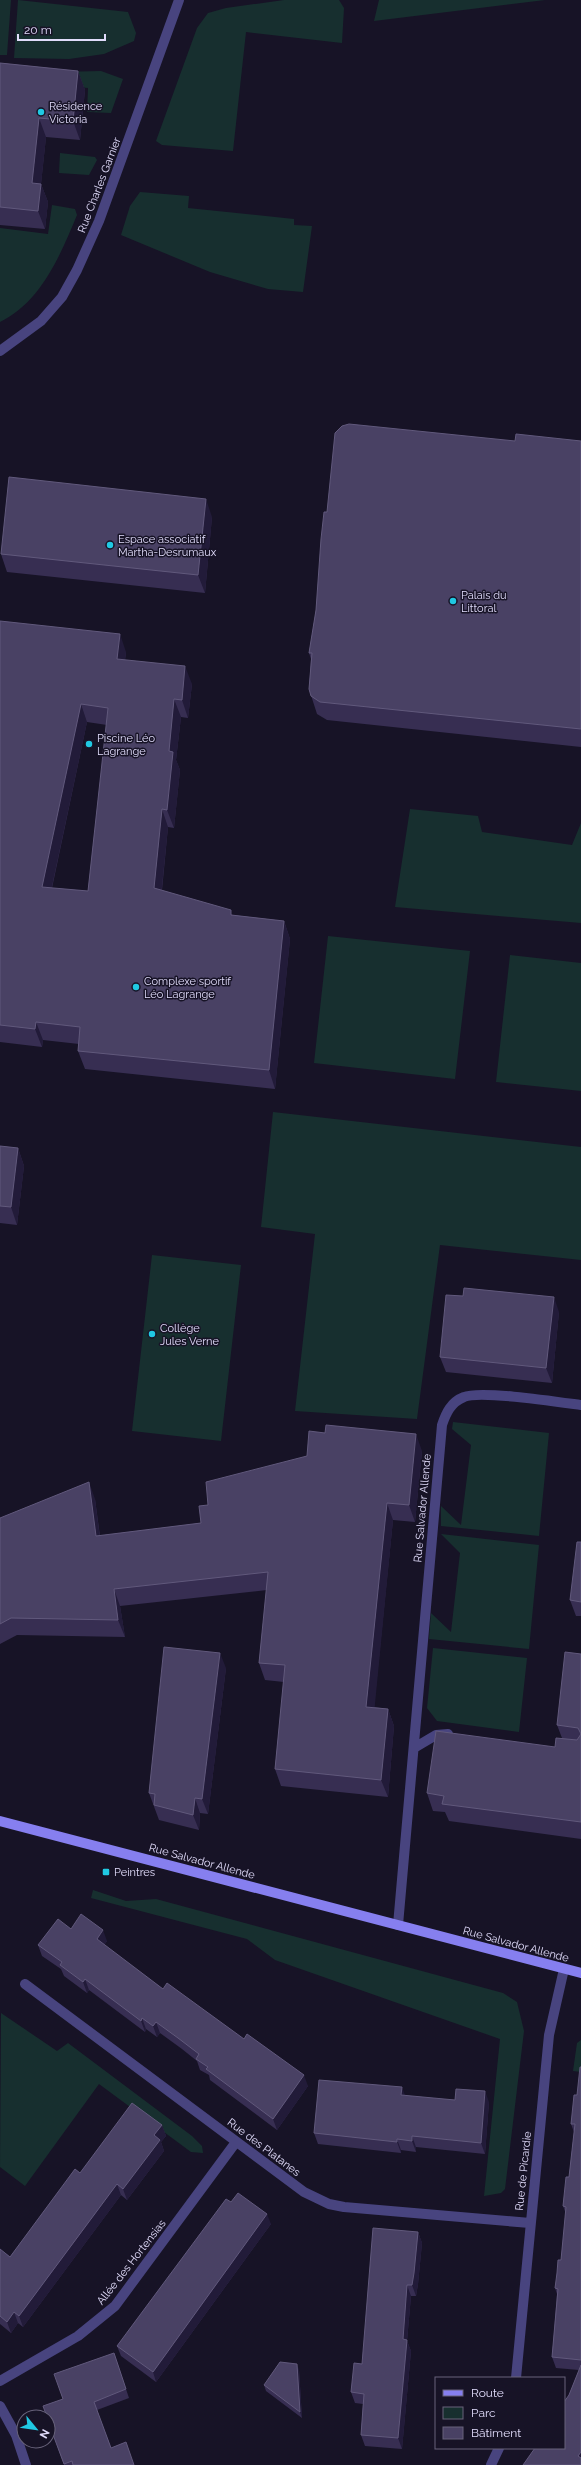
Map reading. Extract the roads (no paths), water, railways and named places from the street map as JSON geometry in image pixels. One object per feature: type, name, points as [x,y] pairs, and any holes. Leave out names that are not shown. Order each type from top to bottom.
[{"type":"street","name":"Rue Charles Garnier","points":[[0,351],[41,321],[62,297],[77,270],[102,214],[179,0]]},
{"type":"street","name":"Rue Salvador Allende","points":[[398,1925],[442,1425],[445,1415],[456,1401],[475,1394],[581,1404]]},
{"type":"street","points":[[414,1748],[436,1735],[458,1736]]},
{"type":"street","name":"Rue Salvador Allende","points":[[0,1821],[581,1973]]},
{"type":"street","name":"Rue de Picardie","points":[[516,2377],[549,2035],[564,1969]]},
{"type":"street","name":"Rue des Platanes","points":[[25,1984],[304,2192],[329,2204],[530,2223]]},
{"type":"street","name":"Allée des Hortensias","points":[[0,2381],[78,2336],[115,2306],[236,2142]]},
{"type":"street","points":[[0,2406],[16,2435],[26,2465]]},
{"type":"street","points":[[491,2465],[499,2449]]},
{"type":"place","name":"Résidence Victoria","points":[[41,112]]},
{"type":"place","name":"Espace associatif Martha-Desrumaux","points":[[110,545]]},
{"type":"place","name":"Palais du Littoral","points":[[453,601]]},
{"type":"place","name":"Piscine Léo Lagrange","points":[[89,744]]},
{"type":"place","name":"Complexe sportif Léo Lagrange","points":[[136,987]]},
{"type":"place","name":"Collège Jules Verne","points":[[152,1334]]},
{"type":"place","name":"Peintres","points":[[106,1872]]}]
